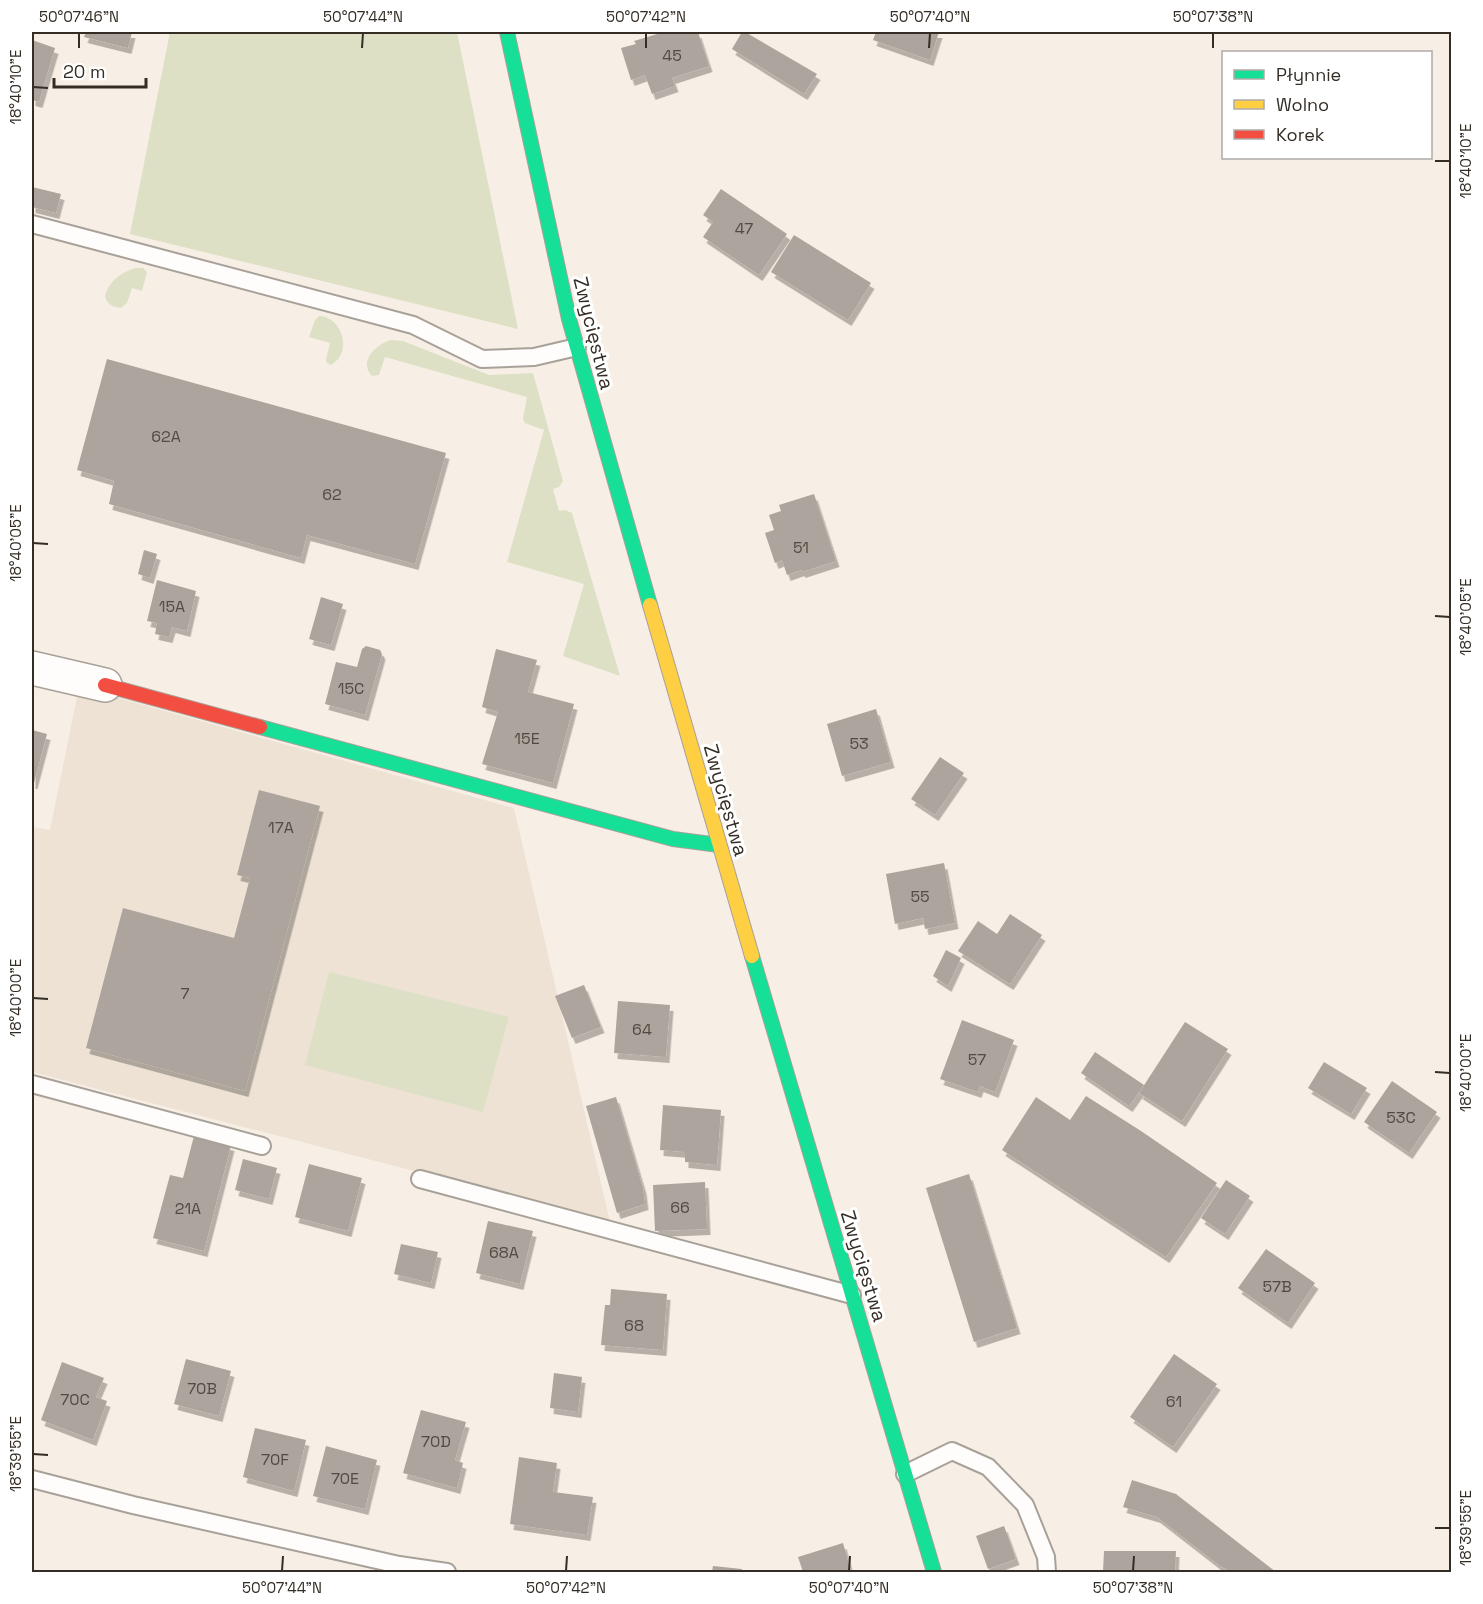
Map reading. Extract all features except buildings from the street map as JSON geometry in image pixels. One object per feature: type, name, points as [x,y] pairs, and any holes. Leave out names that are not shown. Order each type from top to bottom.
[{"type":"main road","name":"Zwycięstwa","points":[[507,32],[577,347],[719,845],[934,1572]]},
{"type":"main road","points":[[105,685],[661,836],[719,845]]},
{"type":"street","points":[[32,668],[105,685]]},
{"type":"lane","points":[[32,224],[413,325],[482,359],[534,357],[577,347]]},
{"type":"lane","points":[[32,1084],[262,1146]]},
{"type":"lane","points":[[420,1179],[852,1295]]},
{"type":"lane","points":[[905,1474],[952,1451],[988,1467],[1025,1505],[1046,1557],[1047,1572]]},
{"type":"lane","points":[[32,1479],[272,1537],[399,1565],[447,1572]]},
{"type":"shaded area","points":[[79,687],[514,808],[610,1222],[32,1072],[32,827],[50,830]]},
{"type":"green space","points":[[170,32],[457,32],[518,329],[130,234]]},
{"type":"green space","points":[[143,268],[147,272],[142,291],[132,288],[127,303],[121,308],[111,305],[105,297],[112,282],[125,272]]},
{"type":"green space","points":[[319,316],[334,322],[342,336],[342,352],[331,365],[326,360],[330,343],[309,337],[315,320]]},
{"type":"green space","points":[[391,340],[403,341],[489,375],[533,373],[563,481],[559,487],[553,489],[559,511],[565,510],[572,513],[620,676],[563,656],[584,584],[507,562],[544,430],[525,423],[523,419],[527,397],[385,357],[379,375],[372,376],[367,365],[371,354],[380,345]]},
{"type":"green space","points":[[329,972],[509,1017],[483,1112],[305,1065]]},
{"type":"traffic: fast","points":[[507,32],[569,319],[650,605]]},
{"type":"traffic: fast","points":[[260,727],[673,839],[719,845]]},
{"type":"traffic: fast","points":[[752,956],[934,1572]]},
{"type":"traffic: slow","points":[[650,605],[752,956]]},
{"type":"traffic: jam","points":[[105,685],[260,727]]}]
